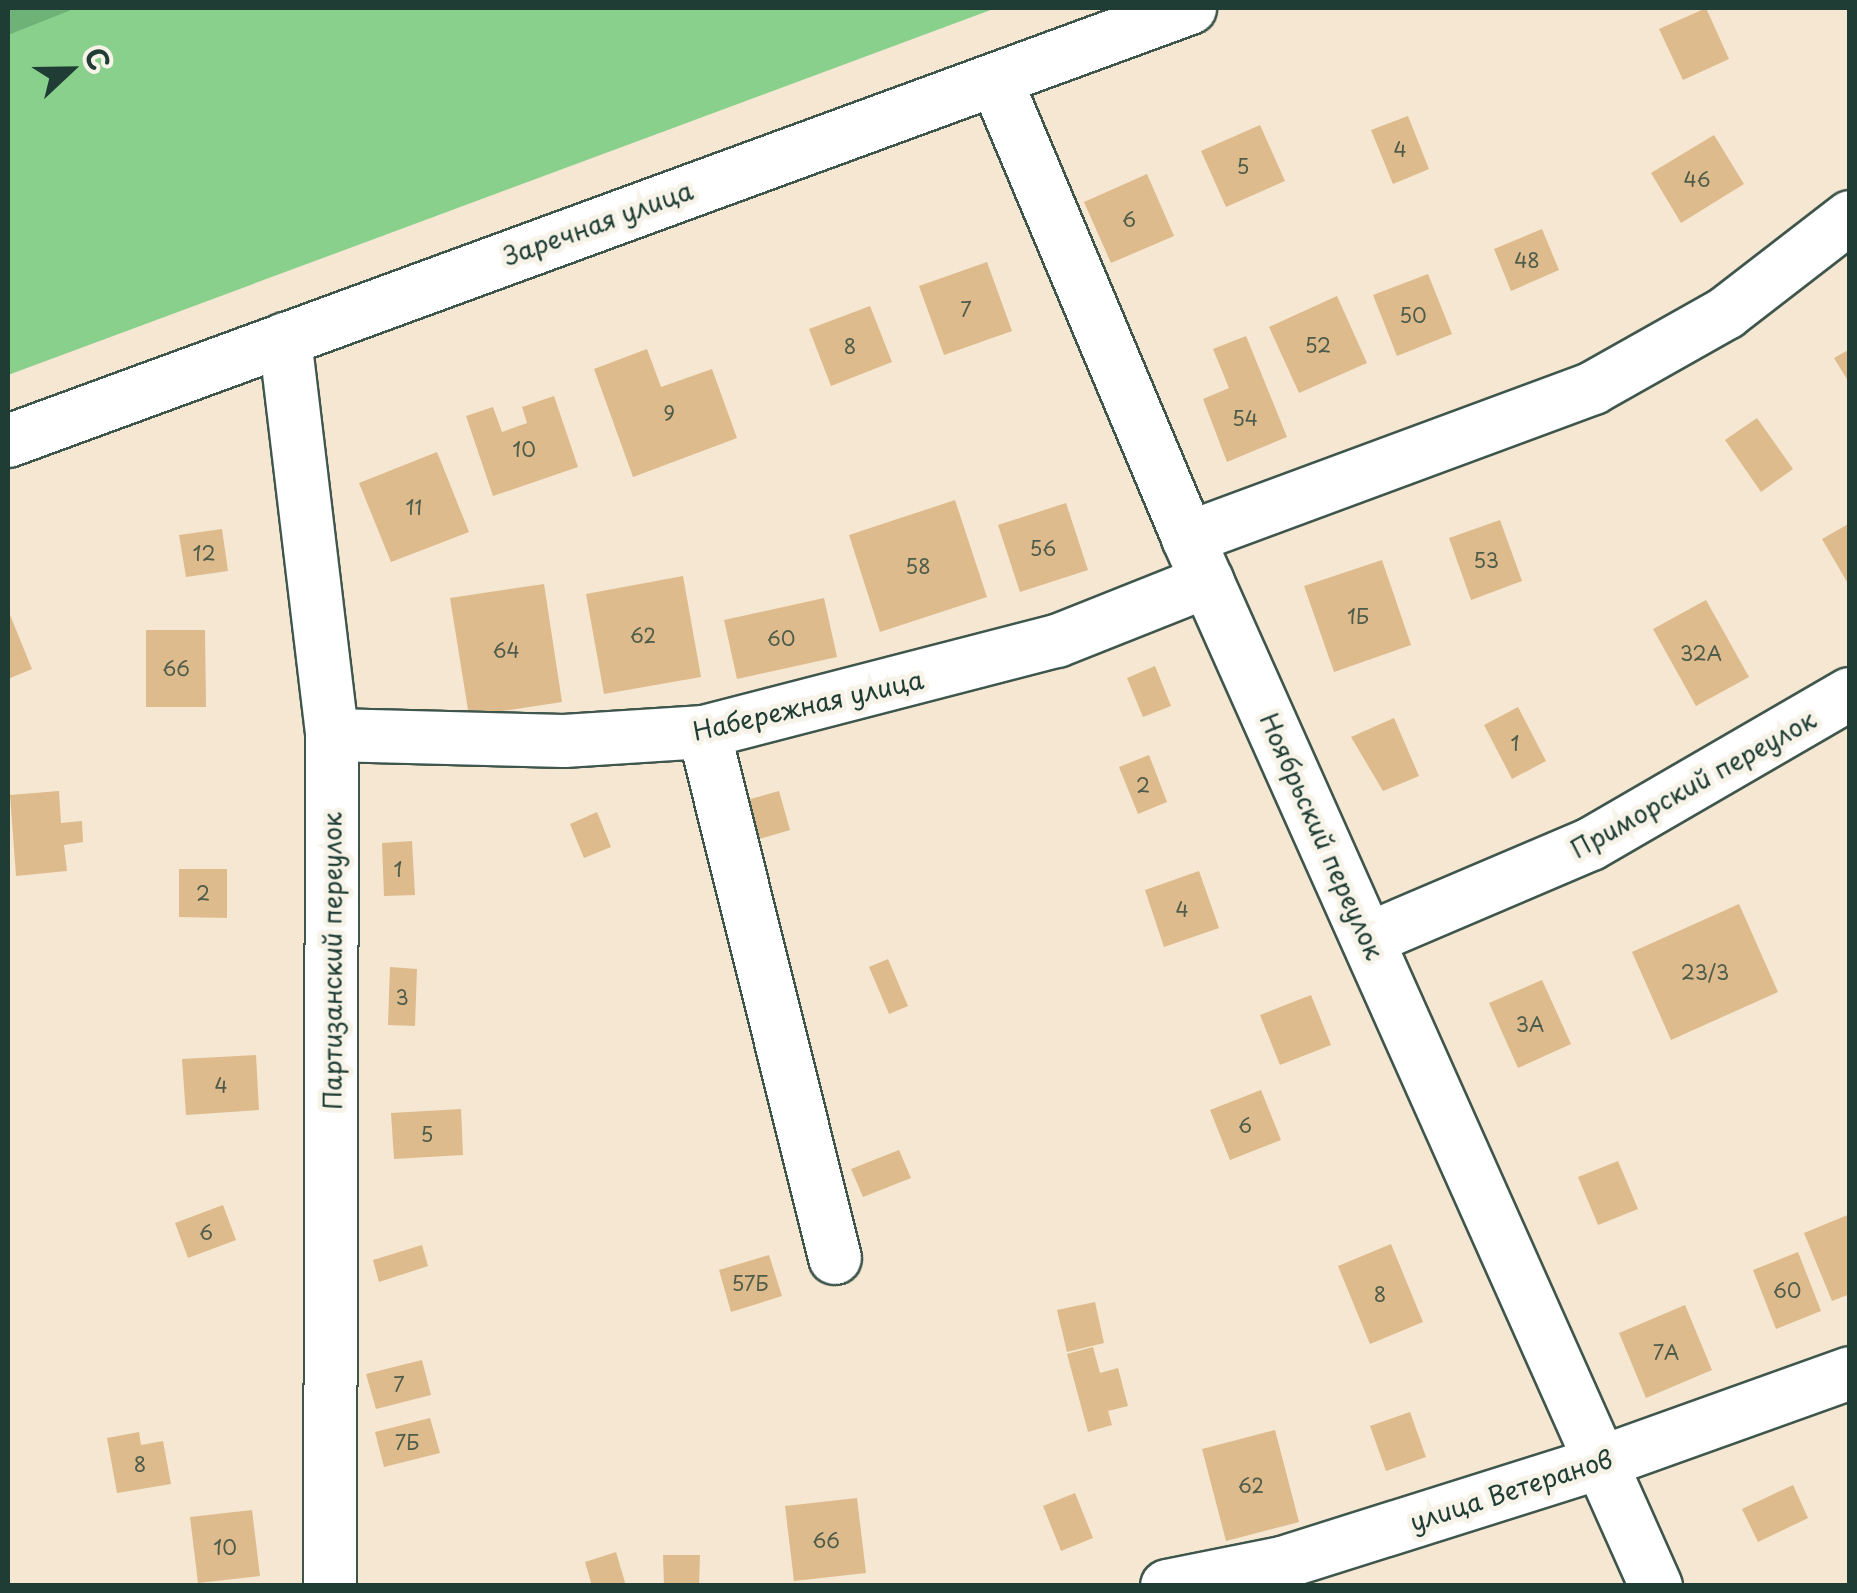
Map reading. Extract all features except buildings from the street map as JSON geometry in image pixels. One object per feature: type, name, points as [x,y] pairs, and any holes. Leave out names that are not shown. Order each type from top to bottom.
[{"type":"street","name":"Заречная улица","points":[[8,442],[761,162],[997,83],[1190,8]]},
{"type":"street","name":"Ноябрьский переулок","points":[[997,83],[1198,559],[1656,1586]]},
{"type":"street","name":"Набережная улица","points":[[332,735],[564,741],[704,732],[1057,642],[1198,559],[1593,388],[1726,313],[1850,216]]},
{"type":"street","name":"Партизанский переулок","points":[[285,339],[332,735],[330,1586]]},
{"type":"street","name":"Приморский переулок","points":[[1368,939],[1592,844],[1850,694]]},
{"type":"street","points":[[704,732],[835,1258]]},
{"type":"street","name":"улица Ветеранов","points":[[1167,1586],[1282,1563],[1602,1462],[1850,1373]]},
{"type":"green space","points":[[8,8],[996,8],[8,375]]},
{"type":"green space","points":[[8,8],[76,8],[8,35]]}]
